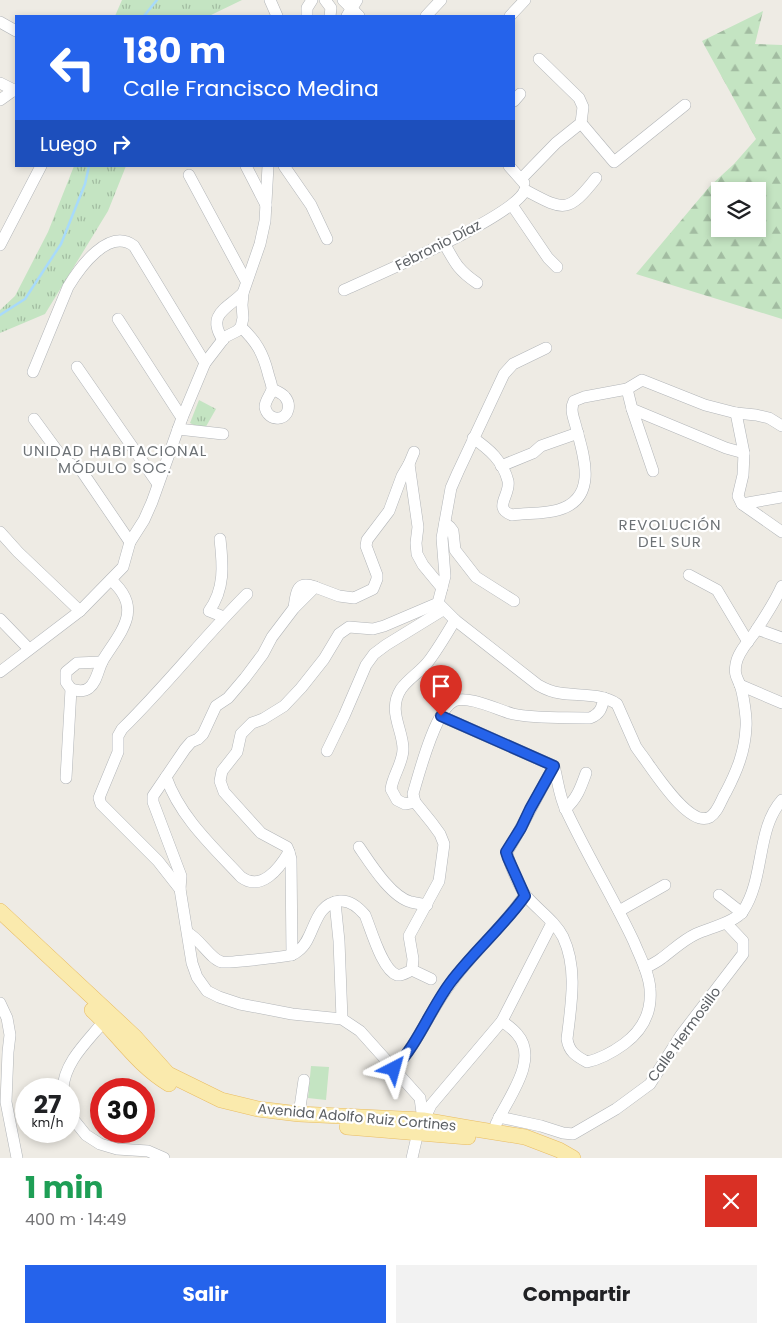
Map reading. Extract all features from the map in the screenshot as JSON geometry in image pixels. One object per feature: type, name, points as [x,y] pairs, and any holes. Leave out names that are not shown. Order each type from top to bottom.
[{"type":"main road","name":"Avenida Adolfo Ruiz Cortines","points":[[0,911],[136,1036],[168,1074],[221,1100],[258,1109],[468,1132],[523,1146],[556,1158]]},
{"type":"main road","name":"Avenida Adolfo Ruiz Cortines","points":[[0,923],[104,1021],[126,1048],[159,1078],[188,1096],[224,1110],[290,1122],[421,1126]]},
{"type":"main road","name":"Avenida Adolfo Ruiz Cortines","points":[[468,1132],[493,1132],[526,1137],[559,1150],[573,1158]]},
{"type":"street","points":[[270,0],[277,15]]},
{"type":"street","points":[[306,15],[307,8],[312,0]]},
{"type":"street","points":[[324,0],[331,8],[330,15]]},
{"type":"street","points":[[343,0],[354,10]]},
{"type":"street","points":[[427,15],[441,0]]},
{"type":"street","points":[[511,15],[525,0]]},
{"type":"street","points":[[0,22],[15,31]]},
{"type":"street","points":[[539,59],[579,98],[584,107],[581,123],[614,162],[685,105]]},
{"type":"street","points":[[0,83],[15,90]]},
{"type":"street","points":[[0,100],[15,90]]},
{"type":"street","name":"Febronio Díaz","points":[[344,290],[444,243],[512,205],[523,195],[523,184],[556,143],[581,123]]},
{"type":"street","points":[[0,245],[40,167]]},
{"type":"street","points":[[247,167],[266,205]]},
{"type":"street","points":[[223,340],[217,330],[217,320],[220,312],[234,302],[244,287],[260,244],[265,221],[268,167]]},
{"type":"street","points":[[285,167],[293,176],[311,205],[327,239]]},
{"type":"street","points":[[510,167],[523,184],[555,205],[564,206],[583,196],[596,178]]},
{"type":"street","points":[[0,672],[80,611],[123,567],[130,542],[144,520],[205,364],[223,340],[241,327],[244,287],[189,175]]},
{"type":"street","points":[[512,205],[548,258],[557,267]]},
{"type":"street","points":[[33,372],[68,286],[76,274],[88,259],[101,248],[123,240],[134,246],[205,364]]},
{"type":"street","points":[[444,243],[463,274],[477,283]]},
{"type":"street","points":[[118,319],[180,424],[223,434]]},
{"type":"street","points":[[241,327],[259,347],[264,358],[272,389]]},
{"type":"street","points":[[327,751],[366,665],[374,654],[440,606],[445,576],[442,538],[451,488],[504,374],[513,364],[546,348]]},
{"type":"street","points":[[77,367],[158,484]]},
{"type":"street","points":[[473,438],[488,449],[501,466],[508,481],[503,509],[506,513],[512,515],[558,510],[571,504],[584,488],[586,480],[578,433],[572,412],[574,401],[584,397],[628,389],[642,380],[705,405],[736,414],[769,418],[782,426]]},
{"type":"street","points":[[628,389],[632,409],[653,470]]},
{"type":"street","points":[[632,409],[726,448],[744,453]]},
{"type":"street","points":[[736,414],[744,453],[743,474],[738,496],[742,504],[779,528],[782,532]]},
{"type":"street","points":[[34,419],[64,460],[81,470],[130,542]]},
{"type":"street","points":[[501,466],[533,453],[541,446],[578,433]]},
{"type":"street","points":[[414,452],[402,476],[390,511],[367,540],[366,546],[377,575],[373,589],[354,598],[347,598],[308,584],[303,585],[296,592],[294,608],[272,637],[263,654],[228,698],[216,706],[203,734],[191,742],[185,750],[153,796],[153,802],[181,876],[180,889],[192,964],[197,977],[207,991],[240,1004],[292,1014],[342,1019],[360,1030],[420,1098],[421,1126]]},
{"type":"street","points":[[409,464],[418,527],[417,554],[422,565],[442,588]]},
{"type":"street","points":[[742,504],[782,497]]},
{"type":"street","points":[[445,523],[453,531],[455,550],[476,577],[514,601]]},
{"type":"street","points":[[0,532],[18,552],[80,611]]},
{"type":"street","points":[[220,539],[222,581],[218,599],[209,611],[224,617]]},
{"type":"street","points":[[689,575],[717,590],[748,642]]},
{"type":"street","points":[[71,689],[82,691],[90,688],[95,681],[102,662],[112,648],[127,618],[128,609],[121,589],[111,580]]},
{"type":"street","points":[[440,606],[538,685],[550,691],[604,698],[617,704],[636,747],[679,804],[691,815],[702,819],[709,818],[716,811],[740,762],[746,726],[740,685],[736,676],[738,657],[773,605],[782,586]]},
{"type":"street","points":[[180,889],[158,861],[101,804],[100,798],[118,752],[118,736],[122,729],[247,594]]},
{"type":"street","points":[[292,955],[291,859],[286,848],[262,833],[224,792],[220,781],[222,771],[237,752],[241,734],[246,728],[284,706],[302,688],[324,659],[339,634],[349,627],[374,629],[440,606]]},
{"type":"street","points":[[0,619],[28,649]]},
{"type":"street","points":[[415,802],[405,804],[397,800],[390,789],[402,758],[403,748],[395,718],[396,708],[401,690],[427,663],[440,646],[455,620]]},
{"type":"street","points":[[757,629],[782,638]]},
{"type":"street","points":[[66,778],[71,689],[66,682],[66,672],[77,663],[102,662]]},
{"type":"street","points":[[740,685],[782,703]]},
{"type":"street","points":[[412,970],[413,959],[409,936],[439,881],[444,844],[440,834],[415,802],[413,794],[434,729],[441,716],[454,701],[471,700],[516,714],[590,718],[601,710],[604,698]]},
{"type":"street","points":[[441,716],[554,766]]},
{"type":"street","points":[[554,766],[565,809],[619,911],[645,968],[650,987],[648,1010],[644,1025],[633,1037],[618,1048],[586,1062],[572,1053],[568,1046],[567,1039],[573,984],[572,967],[562,936],[525,896],[506,852],[554,766]]},
{"type":"street","points":[[565,809],[574,802],[579,794],[586,773]]},
{"type":"street","points":[[166,777],[170,789],[184,813],[212,846],[247,881],[256,883],[266,880],[285,858],[286,848]]},
{"type":"street","points":[[645,968],[694,935],[726,923],[742,913],[755,882],[771,815],[779,807]]},
{"type":"street","points":[[359,847],[375,872],[396,892],[411,902],[427,905]]},
{"type":"street","points":[[619,911],[665,885]]},
{"type":"street","points":[[719,895],[742,913]]},
{"type":"street","points":[[394,1069],[414,1044],[451,981],[515,910],[525,896]]},
{"type":"street","points":[[188,933],[196,937],[212,956],[223,962],[292,955],[303,947],[325,906],[345,901],[360,909],[365,916],[384,964],[397,975],[403,975],[412,970]]},
{"type":"street","points":[[335,902],[339,941],[342,1019]]},
{"type":"street","points":[[412,1158],[421,1126],[432,1105],[502,1021],[552,923]]},
{"type":"street","name":"Calle Hermosillo","points":[[500,1117],[573,1134],[616,1109],[650,1084],[680,1035],[744,954],[743,942],[726,923]]},
{"type":"street","points":[[412,970],[431,980]]},
{"type":"street","points":[[0,1003],[10,1034],[4,1054],[6,1102],[16,1158]]},
{"type":"street","points":[[65,1078],[72,1061],[104,1021]]},
{"type":"street","points":[[493,1132],[522,1075],[525,1064],[521,1040],[517,1033],[502,1021]]},
{"type":"street","points":[[299,1114],[304,1080]]},
{"type":"street","points":[[80,1128],[86,1135],[117,1154],[148,1151],[164,1158]]},
{"type":"green space","points":[[122,0],[242,0],[211,15],[115,15]]},
{"type":"green space","points":[[763,11],[755,44],[782,45],[782,319],[636,274],[711,185],[711,237],[766,237],[766,182],[714,182],[734,164],[756,139],[702,41]]},
{"type":"green space","points":[[74,167],[126,167],[108,211],[45,314],[0,333],[0,310],[15,296],[48,232]]},
{"type":"green space","points":[[199,400],[216,409],[204,430],[190,423]]},
{"type":"green space","points":[[311,1066],[329,1067],[326,1100],[308,1098]]},
{"type":"waterway","points":[[145,15],[157,0]]},
{"type":"waterway","points":[[0,315],[25,299],[61,244],[85,184],[89,167]]},
{"type":"district","name":"UNIDAD HABITACIONAL MÓDULO SOC.","points":[[115,460]]},
{"type":"district","name":"REVOLUCIÓN DEL SUR","points":[[670,534]]},
{"type":"route","points":[[394,1069],[414,1044],[451,981],[515,910],[525,896],[506,852],[554,766],[441,716]]}]
